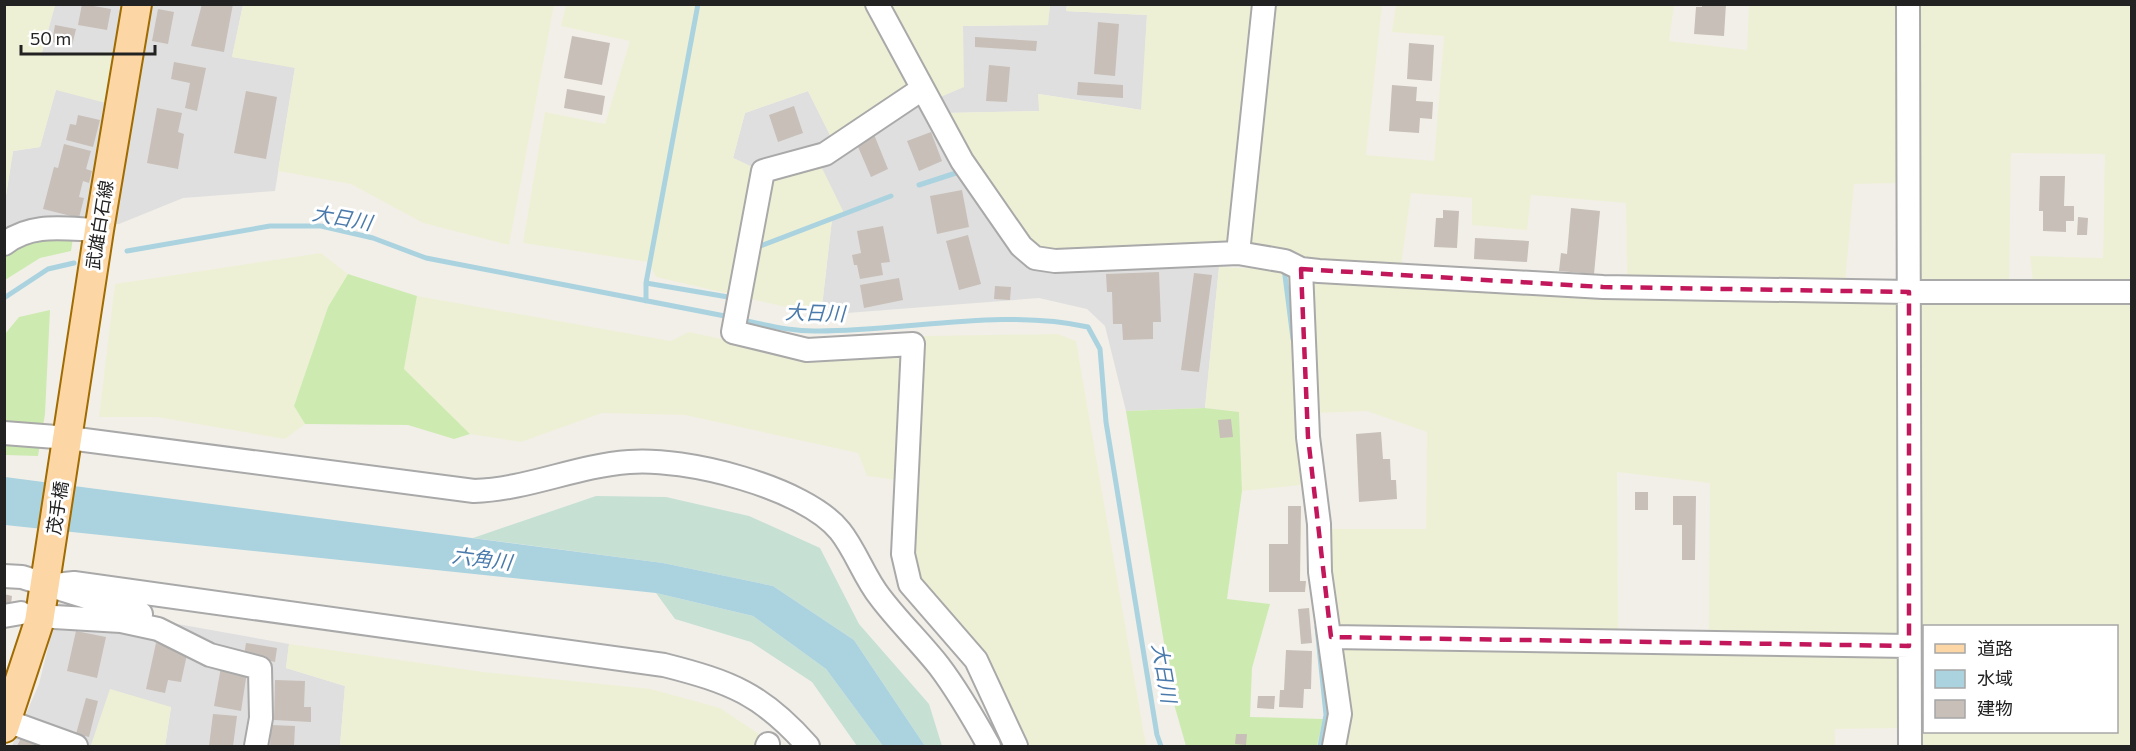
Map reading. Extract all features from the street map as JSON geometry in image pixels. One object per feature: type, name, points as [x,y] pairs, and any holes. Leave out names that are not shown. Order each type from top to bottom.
[{"type":"main road","name":"武雄白石線","points":[[68,442],[99,230],[137,4]]},
{"type":"main road","name":"茂手橋","points":[[47,578],[68,442]]},
{"type":"main road","points":[[6,725],[39,622],[47,578]]},
{"type":"street","points":[[877,4],[962,161],[1022,246],[1035,258],[1055,261],[1238,253],[1285,261],[1301,269],[1603,287],[1909,292],[2132,292]]},
{"type":"street","points":[[1238,253],[1264,4]]},
{"type":"street","points":[[1908,4],[1910,747]]},
{"type":"street","points":[[922,89],[825,154],[763,171],[733,332],[807,350],[913,344],[903,554],[910,584],[976,660],[1016,747]]},
{"type":"street","points":[[4,244],[14,236],[36,228],[99,230]]},
{"type":"street","points":[[1301,269],[1308,437],[1319,524],[1320,572],[1331,637],[1340,714],[1334,747]]},
{"type":"street","points":[[4,433],[474,491],[507,490],[589,466],[632,461],[687,465],[771,489],[824,515],[840,531],[879,596],[939,666],[971,714],[989,747]]},
{"type":"street","points":[[4,576],[47,578],[664,664],[718,678],[753,695],[786,721],[808,747]]},
{"type":"street","points":[[47,578],[139,612],[158,629]]},
{"type":"street","points":[[54,617],[121,621],[158,629],[210,655],[260,668],[261,718],[256,747]]},
{"type":"street","points":[[1331,637],[1909,646]]},
{"type":"street","points":[[6,725],[76,747]]},
{"type":"highlighted area","points":[[1301,269],[1603,287],[1909,292],[1909,646],[1331,637],[1308,437]]},
{"type":"shaded area","points":[[55,5],[243,5],[232,57],[295,67],[275,191],[183,198],[119,224],[50,220],[5,230],[5,202],[13,151],[40,147],[56,89],[106,102],[41,56]]},
{"type":"shaded area","points":[[1050,5],[1067,5],[1066,11],[1147,15],[1142,110],[1039,94],[1040,111],[945,113],[1221,247],[1205,408],[1126,411],[1105,326],[1087,309],[1039,298],[821,315],[832,219],[767,174],[733,158],[745,113],[808,91],[833,141],[963,26],[1047,25]]},
{"type":"shaded area","points":[[59,603],[289,644],[286,668],[345,686],[340,746],[165,746],[171,707],[92,745],[96,746],[12,746],[39,684]]},
{"type":"green space","points":[[5,4],[55,5],[41,56],[114,52],[106,103],[56,90],[40,147],[13,151],[5,202]]},
{"type":"green space","points":[[685,4],[690,6],[1050,5],[1048,25],[963,26],[964,87],[938,98],[923,79],[833,141],[808,91],[745,113],[733,158],[767,174],[818,160],[844,213],[832,219],[822,306],[790,308],[656,277],[648,262],[523,243],[545,112],[605,124],[630,41],[561,26],[566,5]]},
{"type":"green space","points":[[243,5],[554,5],[509,245],[423,223],[351,184],[278,171],[295,68],[232,57]]},
{"type":"green space","points":[[1067,5],[1382,5],[1366,155],[1434,161],[1444,36],[1392,32],[1396,5],[1674,5],[1669,41],[1747,50],[1749,5],[1898,5],[1899,183],[1854,184],[1845,283],[1627,276],[1626,203],[1531,195],[1527,230],[1472,225],[1472,198],[1411,193],[1401,266],[1318,263],[1266,246],[1033,249],[945,113],[1039,111],[1038,94],[1141,110],[1147,15],[1066,11]]},
{"type":"green space","points":[[1916,5],[2131,5],[2131,282],[2033,282],[2030,256],[2103,258],[2105,154],[2011,153],[2009,284],[1918,283]]},
{"type":"green space","points":[[73,238],[71,251],[40,258],[5,280],[5,255],[28,240]]},
{"type":"green space","points":[[321,253],[348,274],[328,307],[294,406],[305,424],[285,439],[157,417],[99,417],[115,284]]},
{"type":"green space","points":[[1219,267],[1901,299],[1900,638],[1709,634],[1710,483],[1617,472],[1618,630],[1338,625],[1328,556],[1329,529],[1426,529],[1427,432],[1367,411],[1296,414],[1301,485],[1242,491],[1239,412],[1205,408]]},
{"type":"green space","points":[[348,274],[417,296],[404,369],[470,434],[454,439],[408,425],[305,424],[294,406],[328,307]]},
{"type":"green space","points":[[417,296],[671,341],[689,332],[809,358],[918,346],[924,336],[1058,334],[1076,341],[1146,746],[1026,746],[915,583],[911,482],[867,476],[858,453],[685,415],[602,413],[521,442],[470,434],[404,369]]},
{"type":"green space","points":[[1916,298],[2131,299],[2131,746],[1919,746]]},
{"type":"green space","points":[[50,310],[45,414],[38,456],[5,455],[5,334],[19,317]]},
{"type":"green space","points":[[1205,408],[1239,412],[1242,491],[1227,599],[1270,604],[1252,668],[1250,717],[1323,719],[1317,746],[1186,746],[1174,704],[1126,411]]},
{"type":"green space","points":[[596,496],[666,497],[749,516],[820,548],[859,624],[929,704],[942,746],[925,746],[854,640],[773,586],[663,563],[473,538]]},
{"type":"green space","points":[[656,593],[753,616],[826,669],[883,746],[857,746],[812,682],[751,642],[675,619]]},
{"type":"green space","points":[[289,644],[483,672],[651,689],[720,708],[777,746],[340,746],[345,686],[286,668]]},
{"type":"green space","points":[[1339,645],[1901,654],[1899,728],[1835,729],[1835,746],[1341,746]]},
{"type":"green space","points":[[110,689],[171,707],[165,746],[91,745]]},
{"type":"water","name":"六角川","points":[[5,477],[663,563],[773,586],[854,640],[925,746],[883,746],[826,669],[753,616],[656,593],[5,525]]},
{"type":"building","points":[[82,4],[111,9],[107,30],[78,25]]},
{"type":"building","points":[[202,4],[233,4],[224,52],[191,46]]},
{"type":"building","points":[[1702,4],[1726,4],[1724,36],[1694,34],[1696,7],[1702,7]]},
{"type":"building","points":[[158,9],[174,12],[168,44],[152,41]]},
{"type":"building","points":[[1098,22],[1119,24],[1115,76],[1094,74]]},
{"type":"building","points":[[55,25],[76,29],[72,46],[52,42]]},
{"type":"building","points":[[572,36],[610,43],[602,85],[564,78]]},
{"type":"building","points":[[975,37],[1037,41],[1036,51],[975,47]]},
{"type":"building","points":[[1409,43],[1434,45],[1432,81],[1407,79]]},
{"type":"building","points":[[174,62],[206,68],[197,111],[185,108],[190,83],[171,79]]},
{"type":"building","points":[[989,65],[1010,67],[1007,102],[986,101]]},
{"type":"building","points":[[1078,82],[1123,85],[1123,98],[1077,95]]},
{"type":"building","points":[[1392,85],[1417,87],[1416,101],[1433,102],[1432,119],[1420,118],[1419,133],[1389,131]]},
{"type":"building","points":[[567,89],[605,96],[602,115],[564,108]]},
{"type":"building","points":[[246,91],[277,97],[266,159],[234,153]]},
{"type":"building","points":[[794,106],[803,133],[778,142],[769,115]]},
{"type":"building","points":[[157,108],[182,113],[178,132],[184,134],[178,169],[147,163]]},
{"type":"building","points":[[78,115],[100,120],[93,147],[66,140],[70,124],[76,125]]},
{"type":"building","points":[[873,132],[888,169],[871,177],[855,140]]},
{"type":"building","points":[[931,132],[942,161],[919,171],[907,141]]},
{"type":"building","points":[[64,144],[91,151],[86,169],[92,171],[89,183],[83,181],[79,197],[84,198],[79,218],[43,209],[54,167],[58,168]]},
{"type":"building","points":[[2040,176],[2065,176],[2064,206],[2074,206],[2074,221],[2066,221],[2066,232],[2043,231],[2043,211],[2039,211]]},
{"type":"building","points":[[962,190],[969,227],[937,234],[930,196]]},
{"type":"building","points":[[1571,208],[1600,211],[1594,274],[1559,271],[1561,253],[1567,254]]},
{"type":"building","points":[[1443,210],[1459,211],[1457,248],[1434,247],[1436,218],[1443,218]]},
{"type":"building","points":[[2078,217],[2088,218],[2087,235],[2077,235]]},
{"type":"building","points":[[883,226],[890,262],[881,263],[883,275],[860,279],[852,255],[861,253],[857,231]]},
{"type":"building","points":[[968,235],[981,284],[959,290],[946,241]]},
{"type":"building","points":[[1475,238],[1529,241],[1527,262],[1474,259]]},
{"type":"building","points":[[1159,272],[1161,322],[1153,322],[1153,339],[1123,340],[1122,324],[1113,324],[1112,292],[1107,292],[1106,274]]},
{"type":"building","points":[[1194,273],[1212,275],[1199,372],[1181,370]]},
{"type":"building","points":[[899,278],[903,300],[864,308],[860,285]]},
{"type":"building","points":[[995,286],[1011,287],[1010,300],[994,299]]},
{"type":"building","points":[[1231,419],[1233,437],[1220,438],[1218,420]]},
{"type":"building","points":[[1381,432],[1383,459],[1390,459],[1391,480],[1396,480],[1397,499],[1359,502],[1356,434]]},
{"type":"building","points":[[1635,492],[1648,492],[1648,510],[1635,510]]},
{"type":"building","points":[[1673,496],[1696,496],[1695,560],[1682,560],[1682,525],[1673,525]]},
{"type":"building","points":[[1288,506],[1301,506],[1300,581],[1306,581],[1305,592],[1269,592],[1269,544],[1288,544]]},
{"type":"building","points":[[4,594],[12,596],[11,604],[4,603]]},
{"type":"building","points":[[1309,608],[1312,643],[1301,644],[1298,609]]},
{"type":"building","points":[[76,631],[106,637],[97,678],[67,671]]},
{"type":"building","points":[[156,643],[188,650],[181,682],[168,680],[165,693],[146,689]]},
{"type":"building","points":[[246,643],[277,648],[275,662],[244,656]]},
{"type":"building","points":[[1286,650],[1312,651],[1311,689],[1304,689],[1303,708],[1279,707],[1280,690],[1284,690]]},
{"type":"building","points":[[221,667],[247,672],[241,711],[214,706]]},
{"type":"building","points":[[275,680],[305,681],[304,707],[311,707],[311,722],[274,720]]},
{"type":"building","points":[[1258,696],[1275,696],[1274,709],[1257,708]]},
{"type":"building","points":[[86,698],[98,701],[89,737],[76,734]]},
{"type":"building","points":[[213,714],[237,716],[233,746],[209,746]]},
{"type":"building","points":[[271,725],[295,726],[294,746],[270,746]]},
{"type":"building","points":[[1236,734],[1247,734],[1246,745],[1235,744]]},
{"type":"building","points":[[21,738],[40,746],[17,746]]},
{"type":"waterway","points":[[646,301],[646,283],[698,4]]},
{"type":"waterway","points":[[919,185],[959,172],[962,176]]},
{"type":"waterway","points":[[755,248],[891,196]]},
{"type":"waterway","name":"大日川","points":[[127,251],[270,226],[321,226],[373,238],[426,258],[730,317]]},
{"type":"waterway","name":"大日川","points":[[4,298],[48,269],[74,263]]},
{"type":"waterway","points":[[1284,268],[1293,339]]},
{"type":"waterway","points":[[646,283],[728,297]]},
{"type":"waterway","name":"大日川","points":[[742,320],[809,331],[988,320],[1055,322],[1088,327],[1100,349],[1106,422],[1157,735],[1161,746]]},
{"type":"waterway","points":[[1317,627],[1326,715],[1320,746]]}]
